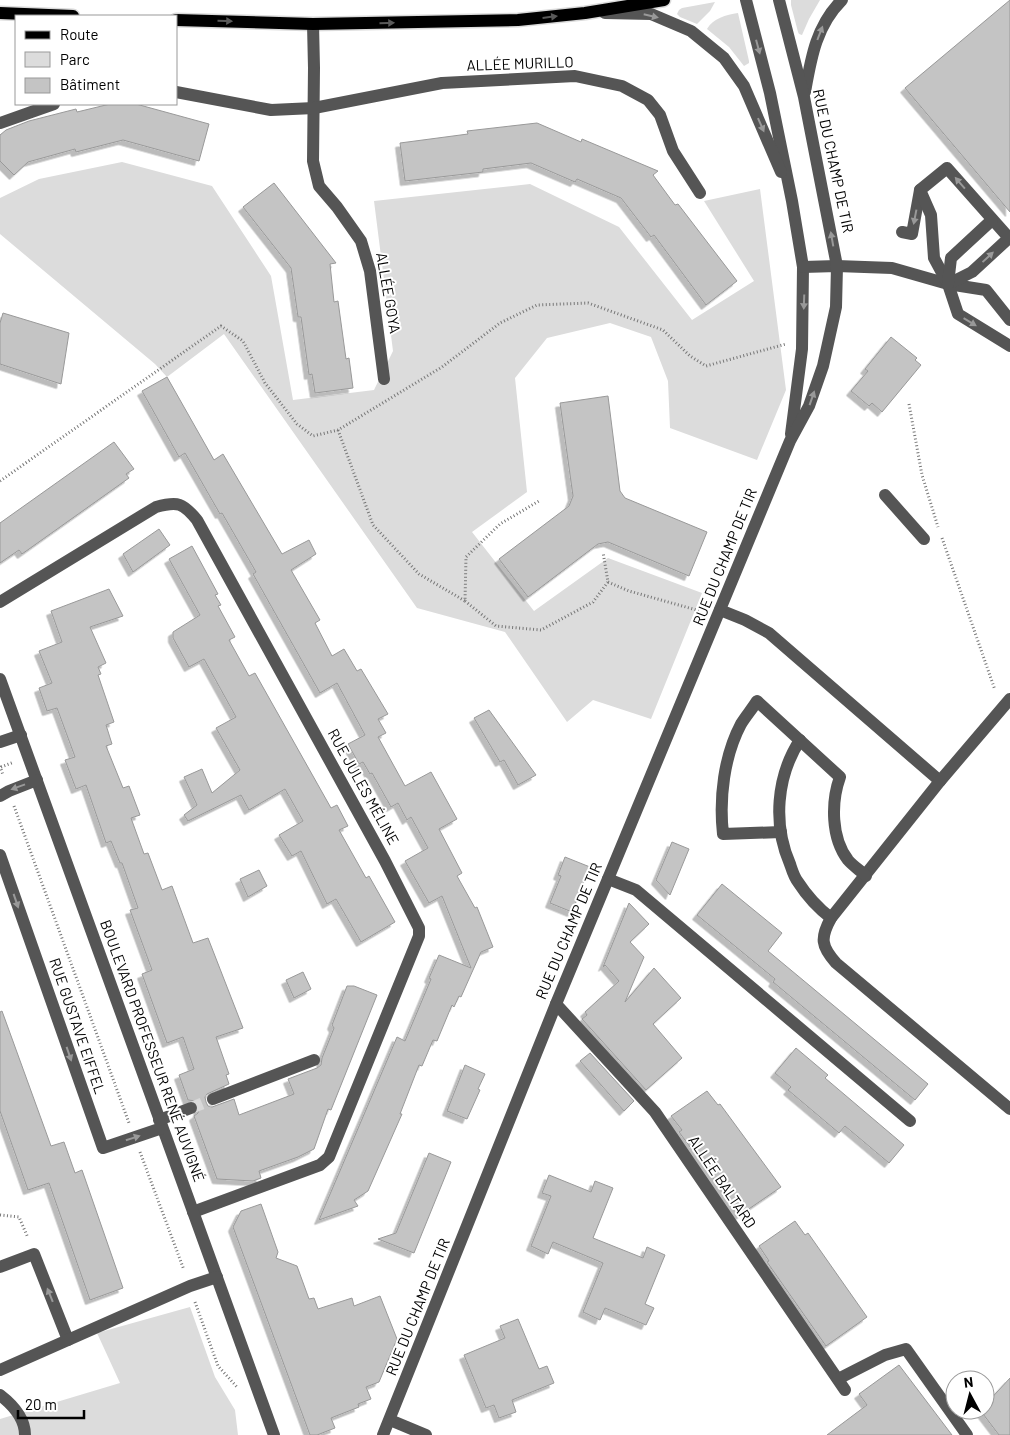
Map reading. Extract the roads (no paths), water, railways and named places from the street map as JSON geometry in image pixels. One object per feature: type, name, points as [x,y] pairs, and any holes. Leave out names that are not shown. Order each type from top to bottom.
[{"type":"main road","points":[[178,20],[313,24],[518,20],[664,0]]},
{"type":"main road","points":[[0,14],[37,15]]},
{"type":"street","name":"RUE DU CHAMP DE TIR","points":[[746,0],[770,93],[803,267],[802,349],[790,441]]},
{"type":"street","name":"RUE DU CHAMP DE TIR","points":[[384,1435],[556,1004],[790,441],[809,406],[823,366],[836,306],[837,266],[804,97],[779,0]]},
{"type":"street","points":[[804,97],[813,51],[824,23],[842,0]]},
{"type":"street","name":"RUE DU CHAMP DE TIR","points":[[585,12],[651,14],[691,31],[724,58],[744,86],[792,201]]},
{"type":"street","name":"ALLÉE GOYA","points":[[313,24],[313,161],[319,186],[338,207],[361,241],[370,271],[384,379]]},
{"type":"street","name":"ALLÉE MURILLO","points":[[178,92],[271,110],[314,108],[442,84],[575,76],[622,86],[648,100],[660,115],[673,151],[700,193]]},
{"type":"street","points":[[0,123],[51,105]]},
{"type":"street","points":[[902,232],[912,234],[920,190],[947,168],[1009,238],[972,272],[948,284]]},
{"type":"street","points":[[920,190],[930,215],[934,258],[948,284],[958,314],[1010,346]]},
{"type":"street","points":[[948,284],[951,258],[992,220]]},
{"type":"street","points":[[803,267],[892,268],[948,284],[986,290],[1010,320]]},
{"type":"street","points":[[885,495],[924,539]]},
{"type":"street","name":"RUE JULES MÉLINE","points":[[0,602],[156,507],[177,503],[185,506],[197,520],[207,538],[380,853],[419,928],[419,936],[329,1157],[320,1165],[193,1212]]},
{"type":"street","points":[[719,613],[744,620],[770,633],[940,781]]},
{"type":"street","name":"BOULEVARD PROFESSEUR RENÉ AUVIGNÉ","points":[[0,679],[274,1435]]},
{"type":"street","points":[[1008,701],[940,781],[831,918],[824,931],[823,941],[827,953],[836,964],[1010,1109]]},
{"type":"street","points":[[781,832],[723,834],[722,796],[732,747],[742,724],[757,702],[840,777],[836,790],[834,815],[838,839],[848,860],[866,876]]},
{"type":"street","points":[[0,742],[21,735]]},
{"type":"street","points":[[800,740],[791,753],[781,785],[778,818],[784,850],[797,880],[817,907],[831,918]]},
{"type":"street","points":[[4,793],[37,780]]},
{"type":"street","name":"RUE GUSTAVE EIFFEL","points":[[0,855],[103,1148],[134,1138],[191,1108]]},
{"type":"street","points":[[608,879],[636,890],[910,1121]]},
{"type":"street","name":"ALLÉE BALTARD","points":[[556,1004],[655,1112],[845,1390]]},
{"type":"street","points":[[213,1099],[314,1060]]},
{"type":"street","points":[[0,1267],[34,1254],[68,1340]]},
{"type":"street","points":[[0,1370],[190,1286],[217,1277]]},
{"type":"street","points":[[838,1379],[885,1355],[906,1349],[966,1435]]},
{"type":"street","points":[[0,1395],[10,1403],[20,1416],[25,1435]]},
{"type":"street","points":[[390,1420],[426,1435]]},
{"type":"tunnel","points":[[191,1108],[213,1099]]}]
